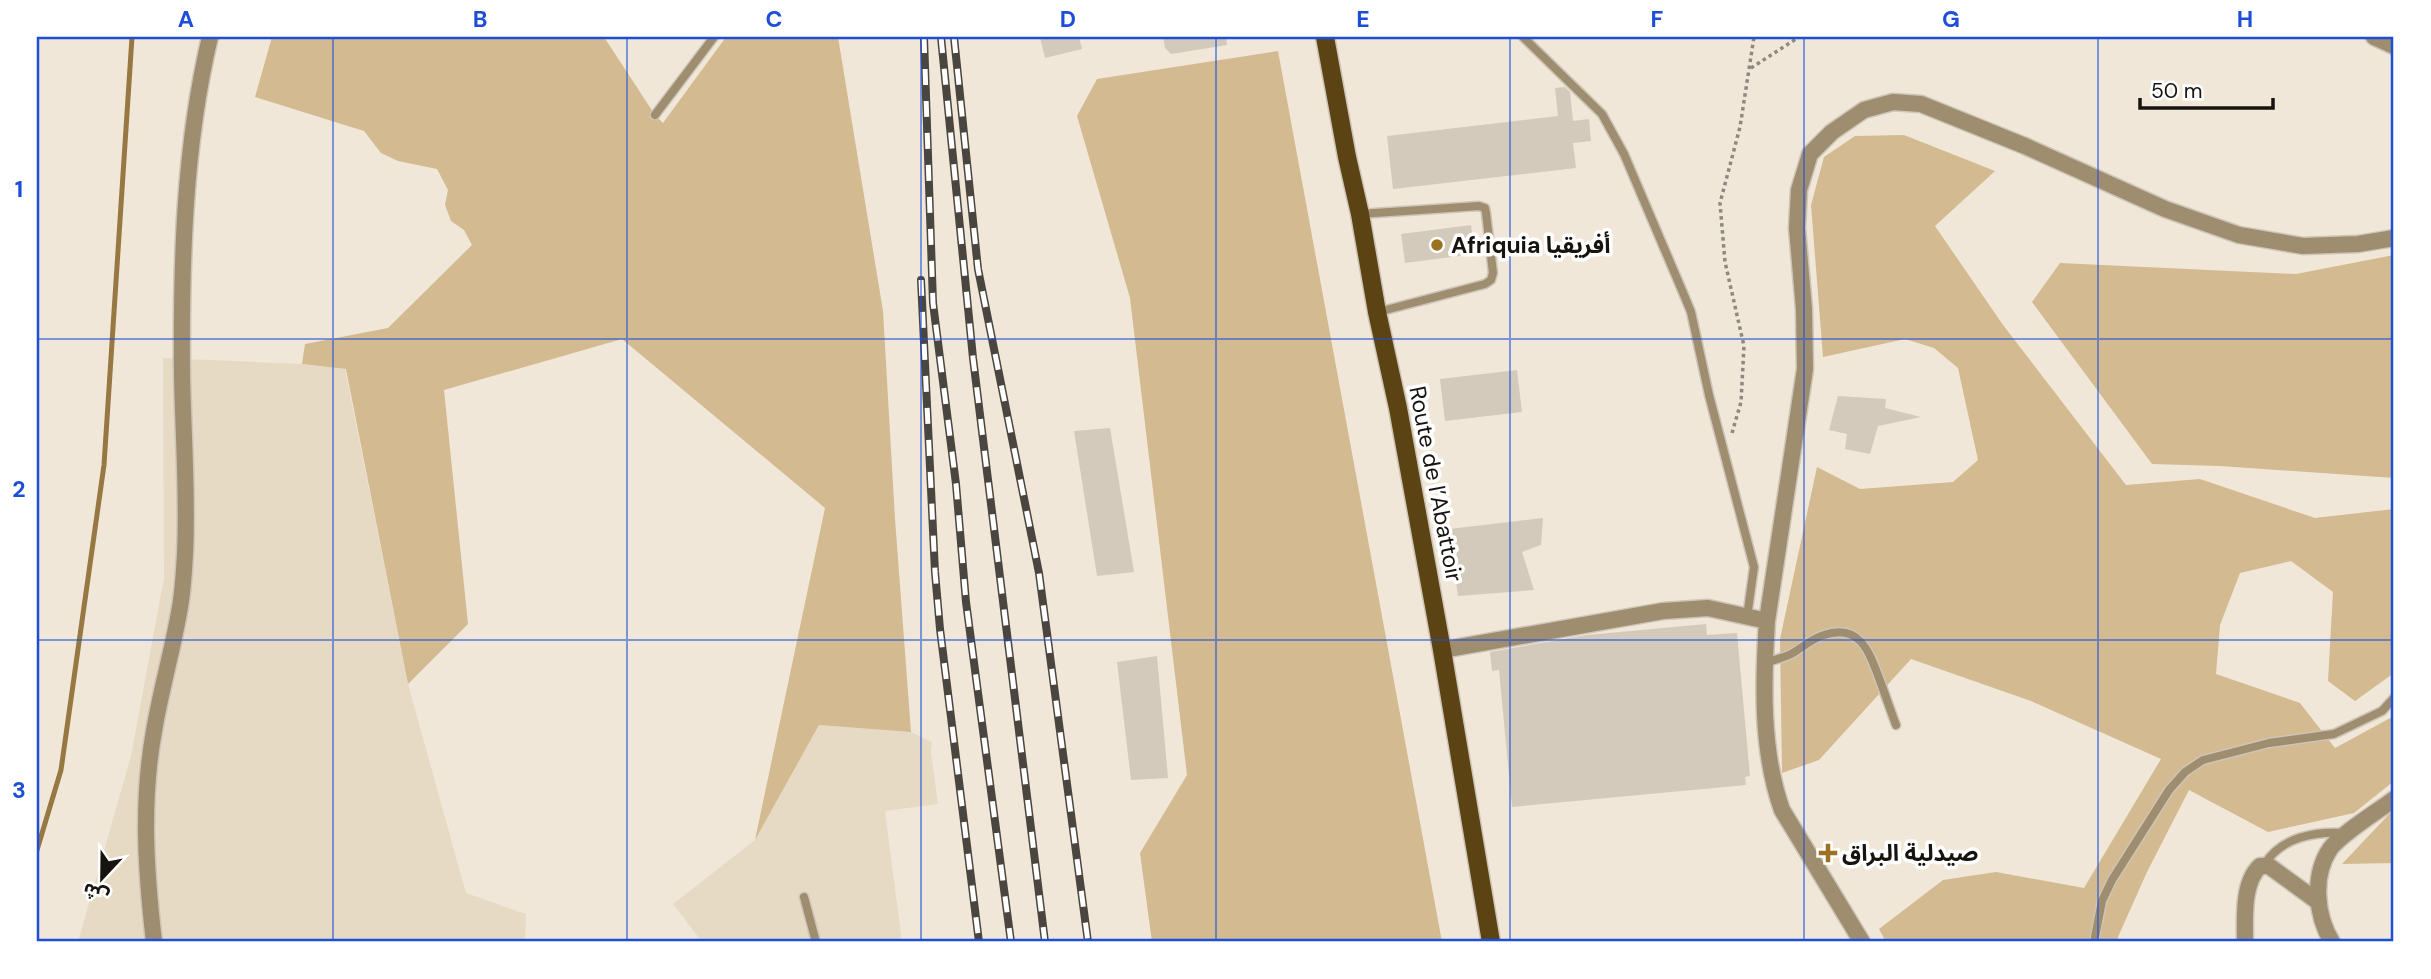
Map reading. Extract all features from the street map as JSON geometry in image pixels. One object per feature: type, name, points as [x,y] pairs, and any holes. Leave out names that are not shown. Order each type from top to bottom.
[{"type":"main road","name":"Route de l’Abattoir","points":[[1325,37],[1398,408],[1491,942]]},
{"type":"street","points":[[154,942],[145,842],[146,804],[153,733],[181,604],[185,551],[182,373],[184,242],[194,124],[210,37]]},
{"type":"street","points":[[2374,37],[2394,46]]},
{"type":"street","points":[[1861,942],[1782,810],[1774,787],[1769,754],[1764,663],[1767,621],[1805,369],[1804,309],[1797,228],[1798,190],[1810,154],[1832,132],[1864,110],[1893,102],[1922,104],[2025,146],[2165,209],[2239,235],[2303,246],[2358,244],[2394,238]]},
{"type":"street","points":[[1442,650],[1663,611],[1708,608],[1767,621]]},
{"type":"street","points":[[2332,942],[2317,901],[2326,858],[2330,849],[2348,833],[2394,799]]},
{"type":"street","points":[[2245,942],[2249,887],[2256,869],[2264,864],[2317,901]]},
{"type":"lane","points":[[655,115],[714,37]]},
{"type":"lane","points":[[1522,37],[1602,114],[1624,154],[1691,312],[1725,459],[1754,568],[1747,617]]},
{"type":"lane","points":[[1360,214],[1479,206],[1485,208],[1486,213],[1493,272],[1485,284],[1377,312]]},
{"type":"lane","points":[[1764,663],[1790,655],[1824,635],[1838,632],[1853,636],[1870,652],[1896,724]]},
{"type":"lane","points":[[2095,937],[2102,901],[2112,880],[2169,790],[2185,772],[2203,760],[2269,743],[2334,734],[2382,711],[2394,698]]},
{"type":"lane","points":[[2264,864],[2280,846],[2323,831],[2348,833]]},
{"type":"lane","points":[[804,897],[816,942]]},
{"type":"path","points":[[1725,459],[1741,402],[1744,346],[1725,262],[1720,203],[1740,128],[1754,37]]},
{"type":"path","points":[[1751,68],[1799,37]]},
{"type":"shaded area","points":[[272,37],[604,37],[663,123],[726,37],[838,37],[883,311],[911,732],[819,725],[755,840],[825,508],[622,339],[444,390],[468,624],[408,684],[346,369],[302,364],[305,344],[388,328],[472,245],[464,230],[451,221],[445,205],[448,190],[437,169],[398,161],[381,153],[364,131],[255,97]]},
{"type":"shaded area","points":[[1278,51],[1442,942],[1152,942],[1140,853],[1187,775],[1130,298],[1077,116],[1097,79]]},
{"type":"shaded area","points":[[1904,135],[1995,171],[1935,226],[2003,325],[2126,485],[2200,479],[2315,518],[2394,509],[2394,673],[2355,701],[2328,681],[2333,592],[2291,561],[2240,573],[2220,625],[2216,674],[2300,703],[2335,748],[2394,716],[2394,781],[2354,813],[2268,832],[2189,790],[2147,872],[2118,942],[1886,942],[1879,929],[1943,880],[1996,872],[2084,888],[2161,759],[2031,701],[1911,659],[1819,760],[1782,773],[1780,639],[1817,467],[1860,489],[1953,482],[1978,460],[1958,368],[1934,348],[1905,339],[1823,357],[1811,205],[1824,157],[1855,136]]},
{"type":"shaded area","points":[[2394,255],[2394,478],[2152,464],[2032,302],[2060,263],[2296,274]]},
{"type":"shaded area","points":[[163,358],[302,364],[345,369],[408,684],[466,893],[526,914],[525,942],[78,942],[131,756],[164,578]]},
{"type":"shaded area","points":[[819,725],[911,732],[932,742],[938,804],[885,811],[902,942],[702,942],[673,904],[755,840]]},
{"type":"shaded area","points":[[2394,809],[2394,863],[2342,864]]},
{"type":"building","points":[[1040,37],[1079,37],[1082,49],[1045,58]]},
{"type":"building","points":[[1163,37],[1226,37],[1227,45],[1171,54],[1165,48]]},
{"type":"building","points":[[1565,87],[1570,92],[1573,121],[1589,119],[1591,141],[1573,143],[1576,168],[1393,189],[1387,136],[1558,116],[1555,88]]},
{"type":"building","points":[[1471,225],[1475,254],[1405,263],[1401,234]]},
{"type":"building","points":[[1517,370],[1522,412],[1445,421],[1440,379]]},
{"type":"building","points":[[1838,396],[1886,399],[1885,408],[1921,417],[1878,426],[1870,454],[1845,449],[1847,434],[1829,430]]},
{"type":"building","points":[[1110,428],[1134,572],[1097,576],[1074,431]]},
{"type":"building","points":[[1543,518],[1541,545],[1522,552],[1534,590],[1458,596],[1449,529]]},
{"type":"building","points":[[1706,624],[1707,635],[1737,633],[1750,776],[1745,777],[1746,785],[1512,807],[1499,670],[1492,671],[1490,652],[1587,635]]},
{"type":"building","points":[[1157,656],[1168,778],[1131,780],[1117,662]]},
{"type":"waterway","points":[[37,850],[61,770],[104,465],[132,37]]},
{"type":"railway","points":[[924,37],[933,303],[956,484],[966,602],[1011,942]]},
{"type":"railway","points":[[941,37],[973,358],[1045,942]]},
{"type":"railway","points":[[954,37],[978,269],[1039,573],[1088,942]]},
{"type":"railway","points":[[921,280],[935,572],[979,942]]},
{"type":"place","name":"Afriquia أفريقيا","points":[[1437,245]]},
{"type":"place","name":"صيدلية البراق","points":[[1828,853]]}]
